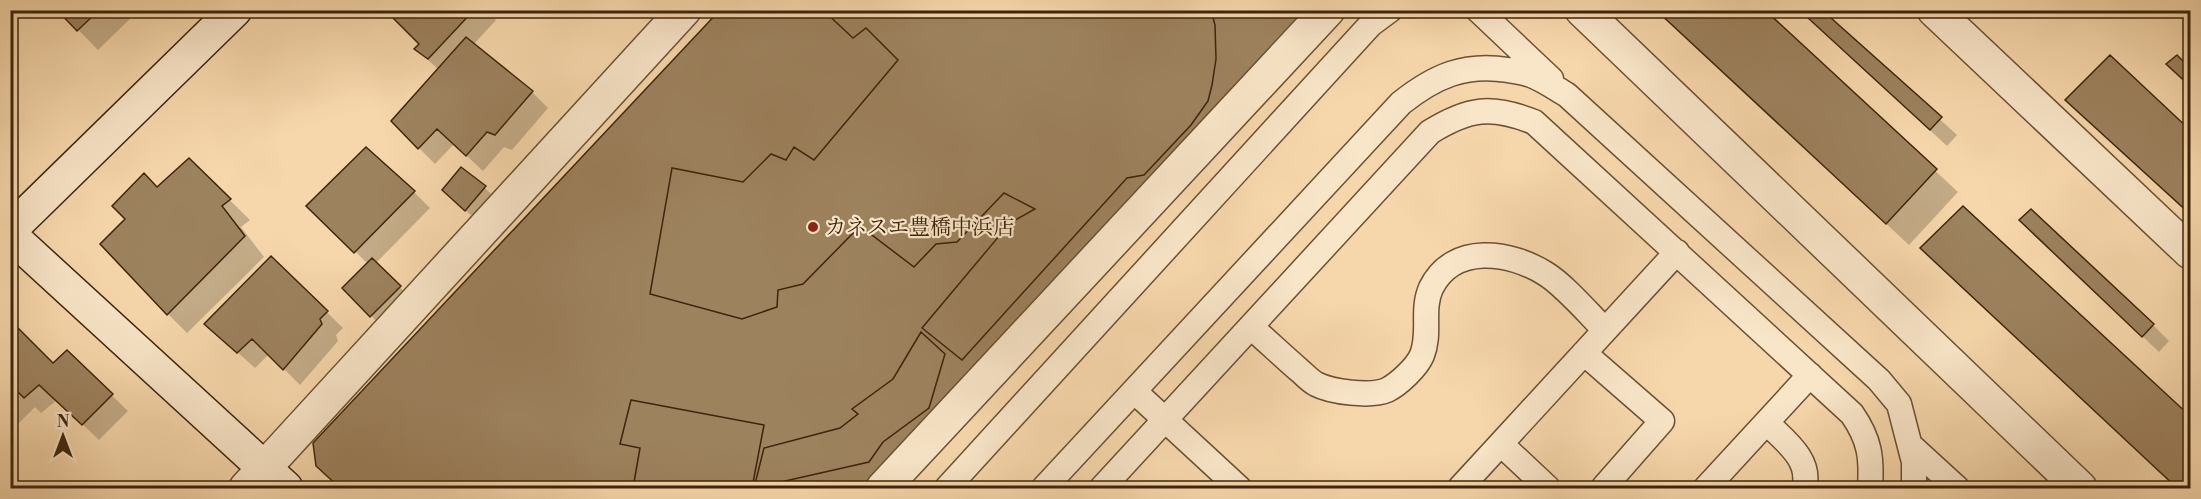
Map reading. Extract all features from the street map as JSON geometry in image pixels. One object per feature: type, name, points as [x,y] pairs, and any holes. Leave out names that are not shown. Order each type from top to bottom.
[{"type":"street","points":[[236,10],[10,233],[265,482],[684,10]]},
{"type":"street","points":[[883,489],[1328,10]]},
{"type":"street","points":[[1581,10],[2080,489]]},
{"type":"street","points":[[1934,10],[2190,252]]},
{"type":"lane","points":[[947,489],[1371,24],[1390,10]]},
{"type":"lane","points":[[1478,10],[1567,95],[1879,380],[1899,404],[1914,462],[1914,489]]},
{"type":"lane","points":[[1044,489],[1375,129],[1422,86],[1465,69],[1490,67],[1528,73],[1567,95]]},
{"type":"lane","points":[[1102,489],[1430,132],[1462,114],[1488,111],[1514,114],[1534,122],[1852,414],[1864,432],[1871,455],[1869,489]]},
{"type":"lane","points":[[1460,489],[1677,252]]},
{"type":"lane","points":[[1251,327],[1316,384],[1341,391],[1366,394],[1387,390],[1414,369],[1423,353],[1427,328],[1425,303],[1432,286],[1444,271],[1456,262],[1473,255],[1495,255],[1514,258],[1548,274],[1605,330]]},
{"type":"lane","points":[[1584,353],[1662,422],[1604,487],[1605,489]]},
{"type":"lane","points":[[1706,489],[1810,375]]},
{"type":"lane","points":[[1134,391],[1239,489]]},
{"type":"lane","points":[[1767,423],[1802,460],[1806,472],[1804,489]]},
{"type":"lane","points":[[1501,444],[1548,489]]},
{"type":"lane","points":[[1910,446],[1957,489]]},
{"type":"building","points":[[57,10],[99,10],[77,31]]},
{"type":"building","points":[[385,10],[474,10],[428,59],[414,49],[419,44]]},
{"type":"building","name":"カネスエ豊橋中浜店","points":[[720,10],[1310,10],[866,488],[340,488],[316,466],[313,443]]},
{"type":"building","points":[[823,10],[887,10],[893,16],[898,10],[1211,10],[1215,25],[1216,59],[1212,85],[1208,101],[1191,125],[1144,175],[1127,178],[962,360],[922,328],[1010,223],[1035,209],[1004,193],[957,242],[936,244],[914,267],[860,226],[803,284],[778,290],[777,307],[742,319],[650,294],[672,168],[743,182],[771,154],[786,160],[794,147],[814,160],[898,60],[866,28],[853,38]]},
{"type":"building","points":[[1656,10],[1765,10],[1937,169],[1886,224]]},
{"type":"building","points":[[1814,10],[1822,10],[1942,117],[1930,130],[1808,18]]},
{"type":"building","points":[[466,37],[533,91],[495,135],[487,132],[466,156],[437,129],[418,149],[391,121]]},
{"type":"building","points":[[2110,55],[2190,130],[2190,214],[2065,100]]},
{"type":"building","points":[[2177,55],[2190,68],[2190,86],[2166,64]]},
{"type":"building","points":[[366,147],[415,191],[354,253],[306,206]]},
{"type":"building","points":[[189,158],[231,199],[222,206],[245,236],[167,315],[100,244],[125,219],[112,206],[144,173],[157,187]]},
{"type":"building","points":[[461,167],[486,186],[465,211],[442,190]]},
{"type":"building","points":[[1963,206],[2190,416],[2190,488],[2177,488],[1920,248]]},
{"type":"building","points":[[2031,209],[2154,324],[2142,337],[2019,220]]},
{"type":"building","points":[[271,256],[328,311],[320,319],[322,324],[283,370],[252,339],[237,353],[204,324]]},
{"type":"building","points":[[372,258],[401,286],[370,317],[342,288]]},
{"type":"building","points":[[10,320],[53,363],[67,350],[113,394],[82,425],[39,385],[24,398],[18,392],[10,400]]},
{"type":"building","points":[[921,332],[945,354],[929,408],[883,442],[869,462],[754,488],[764,448],[840,428],[858,414],[852,409],[893,379]]},
{"type":"building","points":[[631,400],[764,425],[752,488],[633,488],[640,448],[620,444]]},
{"type":"place","name":"カネスエ豊橋中浜店","points":[[813,227]]}]
